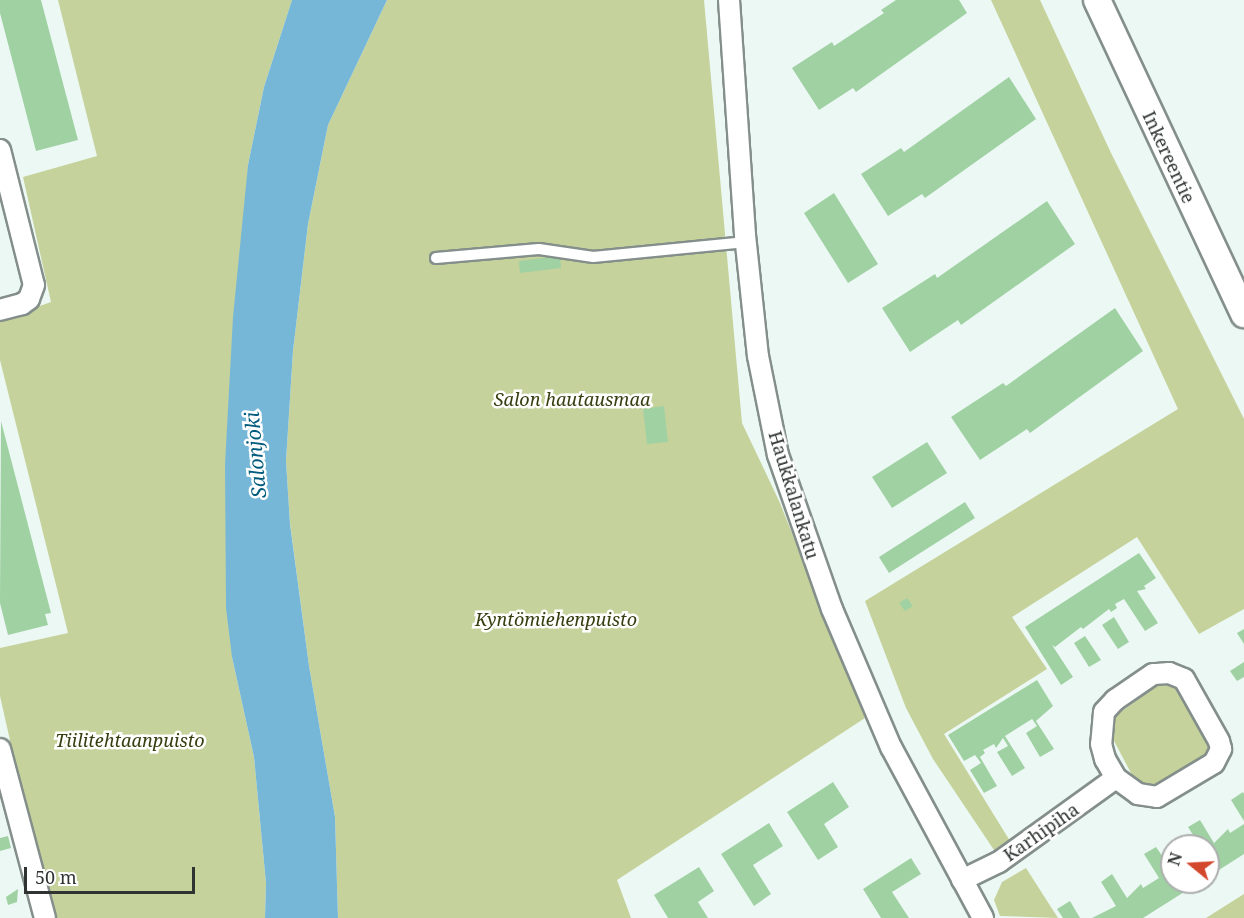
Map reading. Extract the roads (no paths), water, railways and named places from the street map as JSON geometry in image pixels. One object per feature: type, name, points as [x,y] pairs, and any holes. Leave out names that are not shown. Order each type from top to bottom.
[{"type":"street","name":"Haukkalankatu","points":[[729,0],[746,242],[758,356],[778,455],[802,530],[891,747],[982,918]]},
{"type":"street","name":"Inkereentie","points":[[1096,0],[1244,314]]},
{"type":"street","points":[[0,150],[34,285],[29,299],[22,304],[0,310]]},
{"type":"street","points":[[1169,673],[1184,679],[1220,741],[1221,749],[1214,763],[1156,797],[1138,794],[1116,778],[1105,759],[1101,744],[1104,712],[1153,674],[1169,673]]},
{"type":"street","points":[[0,749],[45,918]]},
{"type":"street","name":"Karhipiha","points":[[962,880],[999,862],[1116,778]]},
{"type":"lane","points":[[436,258],[539,249],[593,256],[746,242]]},
{"type":"water","name":"Salonjoki","points":[[292,0],[387,0],[328,125],[308,224],[293,351],[286,461],[290,524],[309,666],[335,817],[338,918],[265,918],[266,883],[254,757],[232,657],[226,608],[225,464],[233,317],[248,165],[264,87]]},
{"type":"park label","name":"Salon hautausmaa","points":[[572,399]]},
{"type":"park label","name":"Kyntömiehenpuisto","points":[[556,619]]},
{"type":"park label","name":"Tiilitehtaanpuisto","points":[[130,740]]}]
